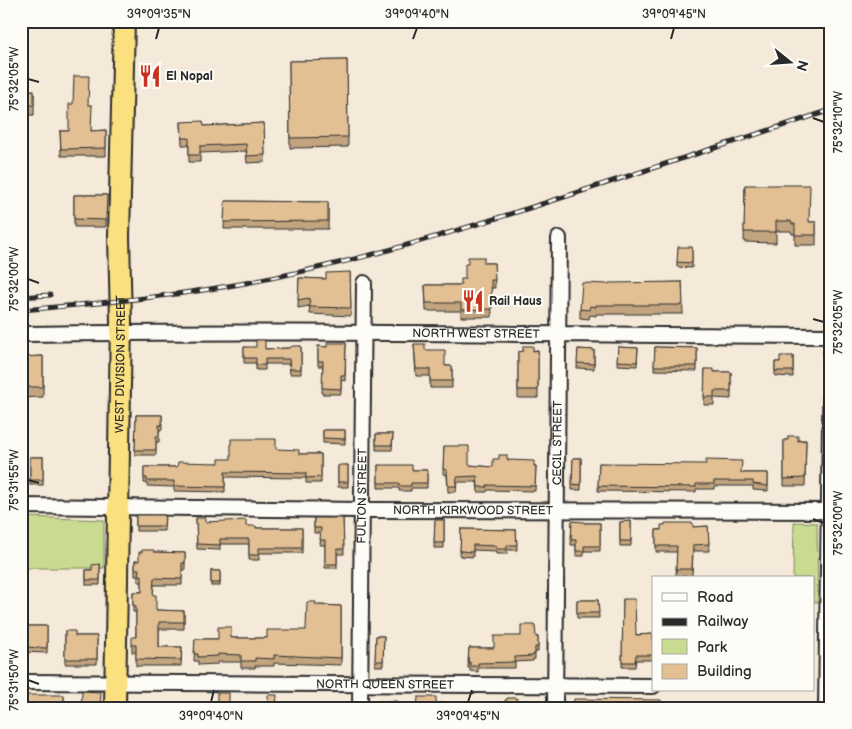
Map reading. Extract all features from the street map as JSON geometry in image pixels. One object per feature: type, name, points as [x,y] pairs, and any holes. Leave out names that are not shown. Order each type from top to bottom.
[{"type":"highway","name":"WEST DIVISION STREET","points":[[115,708],[124,21]]},
{"type":"street","name":"CECIL STREET","points":[[555,708],[559,238]]},
{"type":"street","name":"FULTON STREET","points":[[360,708],[364,283]]},
{"type":"street","name":"NORTH WEST STREET","points":[[21,334],[364,332],[831,336]]},
{"type":"street","points":[[826,708],[823,687],[831,354]]},
{"type":"street","name":"NORTH KIRKWOOD STREET","points":[[21,506],[362,510],[828,511]]},
{"type":"street","name":"NORTH QUEEN STREET","points":[[21,682],[652,686]]},
{"type":"green space","points":[[25,517],[104,520],[104,568],[24,568]]},
{"type":"green space","points":[[794,522],[817,523],[818,602],[814,602],[814,576],[793,576]]},
{"type":"building","points":[[347,60],[348,137],[290,138],[289,61]]},
{"type":"building","points":[[21,65],[23,91],[34,90],[34,105],[21,105]]},
{"type":"building","points":[[74,76],[89,76],[88,105],[92,105],[91,131],[106,130],[106,148],[61,149],[60,131],[69,131],[69,104],[73,104]]},
{"type":"building","points":[[203,121],[204,126],[264,123],[265,155],[247,156],[246,144],[200,146],[200,155],[189,155],[189,138],[182,138],[181,122]]},
{"type":"building","points":[[745,185],[810,185],[809,222],[816,222],[816,235],[795,235],[795,224],[792,224],[791,221],[776,221],[776,232],[744,232]]},
{"type":"building","points":[[74,195],[107,195],[106,220],[74,219]]},
{"type":"building","points":[[225,201],[328,202],[328,221],[224,222]]},
{"type":"building","points":[[678,247],[692,247],[692,263],[677,262]]},
{"type":"building","points":[[468,257],[484,257],[484,263],[494,263],[495,280],[491,280],[492,309],[461,310],[461,303],[426,303],[425,285],[461,285],[461,279],[465,279],[465,264],[468,264]]},
{"type":"building","points":[[350,272],[351,308],[310,307],[309,298],[298,300],[299,278],[326,279],[326,273]]},
{"type":"building","points":[[682,282],[683,305],[596,305],[596,307],[590,306],[589,310],[580,309],[582,283]]},
{"type":"building","points":[[256,340],[265,340],[265,349],[301,346],[301,369],[290,369],[289,359],[265,359],[265,365],[256,365],[256,358],[244,358],[244,347],[256,347]]},
{"type":"building","points":[[327,343],[346,343],[345,375],[341,375],[341,389],[322,388],[323,361],[318,361],[318,346],[327,347]]},
{"type":"building","points":[[414,344],[425,344],[425,350],[445,350],[445,366],[452,366],[452,381],[430,381],[430,369],[416,369]]},
{"type":"building","points":[[523,346],[533,346],[533,351],[538,350],[538,390],[518,390],[518,352],[523,351]]},
{"type":"building","points":[[618,347],[638,348],[637,362],[617,361]]},
{"type":"building","points":[[655,347],[697,348],[697,366],[654,366]]},
{"type":"building","points":[[578,349],[594,350],[594,364],[577,363]]},
{"type":"building","points":[[43,356],[43,387],[21,387],[21,357]]},
{"type":"building","points":[[780,356],[793,356],[793,371],[775,371],[775,362],[780,362]]},
{"type":"building","points":[[705,369],[714,369],[714,372],[731,372],[731,391],[714,391],[714,397],[704,397]]},
{"type":"building","points":[[136,415],[162,415],[162,425],[159,425],[159,436],[156,436],[156,450],[135,450]]},
{"type":"building","points":[[323,430],[345,430],[345,439],[323,438]]},
{"type":"building","points":[[376,434],[393,434],[392,445],[376,445]]},
{"type":"building","points":[[788,436],[798,436],[798,441],[806,440],[805,478],[784,479],[784,440],[788,440]]},
{"type":"building","points":[[231,439],[276,439],[276,449],[299,450],[299,454],[321,454],[321,477],[306,478],[306,473],[225,472],[225,487],[174,486],[174,481],[147,481],[147,478],[144,478],[144,467],[177,467],[178,462],[219,463],[219,459],[231,459]]},
{"type":"building","points":[[444,446],[469,446],[469,465],[493,467],[493,459],[499,459],[499,455],[507,455],[507,460],[534,461],[534,466],[536,466],[535,486],[487,485],[487,487],[478,487],[477,476],[457,477],[456,486],[448,486],[447,470],[443,469]]},
{"type":"building","points":[[30,457],[43,457],[43,480],[30,480]]},
{"type":"building","points":[[573,458],[581,458],[581,485],[572,484]]},
{"type":"building","points":[[706,460],[742,461],[741,473],[768,473],[768,486],[753,484],[753,481],[714,481],[714,484],[696,484],[696,487],[598,486],[599,463],[706,464]]},
{"type":"building","points":[[348,465],[348,482],[338,482],[338,466]]},
{"type":"building","points":[[378,465],[412,465],[412,470],[427,470],[427,483],[411,483],[411,486],[399,486],[399,483],[378,483]]},
{"type":"building","points":[[136,515],[165,515],[164,526],[136,526]]},
{"type":"building","points":[[196,518],[205,518],[205,522],[246,520],[246,526],[256,526],[256,528],[302,528],[302,548],[259,548],[259,555],[249,555],[249,539],[220,539],[220,545],[197,544]]},
{"type":"building","points":[[314,518],[343,518],[344,549],[337,549],[337,564],[325,564],[325,540],[320,540],[321,528],[314,528]]},
{"type":"building","points":[[435,520],[444,520],[444,543],[434,543]]},
{"type":"building","points":[[572,521],[600,523],[600,546],[584,546],[584,551],[576,551],[576,540],[571,540]]},
{"type":"building","points":[[631,521],[631,541],[620,541],[620,522]]},
{"type":"building","points":[[665,523],[693,523],[693,527],[708,526],[709,544],[693,545],[692,569],[676,569],[677,546],[656,546],[656,530],[661,530],[661,525],[665,525]]},
{"type":"building","points":[[461,529],[516,530],[517,545],[507,545],[507,549],[496,549],[496,546],[473,545],[473,552],[460,551]]},
{"type":"building","points":[[142,550],[185,553],[185,563],[182,563],[182,579],[154,578],[153,595],[156,595],[156,610],[184,611],[184,622],[159,622],[159,647],[182,647],[181,660],[136,659],[136,645],[132,645],[132,637],[136,637],[136,606],[133,605],[133,592],[142,592],[142,575],[138,575],[139,569],[135,569],[135,561],[139,561],[139,552],[142,552]]},
{"type":"building","points":[[100,564],[100,580],[86,580],[86,570],[92,570],[92,565]]},
{"type":"building","points":[[211,571],[220,571],[220,583],[211,583]]},
{"type":"building","points":[[623,599],[635,599],[636,635],[652,634],[652,655],[636,655],[635,662],[622,662]]},
{"type":"building","points":[[577,600],[598,600],[599,613],[577,613]]},
{"type":"building","points":[[307,602],[316,602],[316,605],[341,606],[341,658],[274,655],[274,659],[255,658],[255,661],[241,661],[241,655],[218,654],[218,656],[198,657],[198,654],[194,654],[195,639],[218,639],[218,627],[231,627],[231,638],[267,638],[267,630],[306,630]]},
{"type":"building","points":[[521,625],[535,625],[538,647],[535,647],[535,654],[533,656],[515,657],[515,662],[478,663],[478,666],[470,666],[470,662],[468,662],[469,648],[494,648],[494,636],[521,636]]},
{"type":"building","points":[[21,626],[47,626],[47,648],[21,647]]},
{"type":"building","points":[[65,631],[75,631],[75,636],[97,636],[97,659],[65,659]]},
{"type":"building","points":[[376,636],[384,636],[383,661],[375,661]]},
{"type":"building","points":[[82,691],[101,692],[100,708],[81,708]]},
{"type":"building","points":[[217,693],[229,693],[229,708],[217,708]]},
{"type":"building","points":[[21,695],[64,695],[64,708],[53,708],[53,704],[36,704],[36,708],[21,708]]},
{"type":"building","points":[[268,695],[277,695],[276,708],[268,708]]},
{"type":"building","points":[[418,697],[436,697],[436,703],[469,704],[469,708],[417,708]]},
{"type":"building","points":[[507,698],[517,698],[516,708],[490,708],[490,704],[505,705]]},
{"type":"building","points":[[574,699],[661,700],[661,705],[689,705],[689,708],[574,708]]},
{"type":"building","points":[[380,701],[397,701],[397,708],[380,708]]},
{"type":"building","points":[[776,704],[785,704],[785,708],[776,708]]},
{"type":"railway","points":[[21,310],[178,294],[271,278],[346,261],[494,219],[831,110]]},
{"type":"railway","points":[[21,297],[50,295]]},
{"type":"place","name":"El Nopal","points":[[150,76]]},
{"type":"place","name":"Rail Haus","points":[[473,301]]}]
